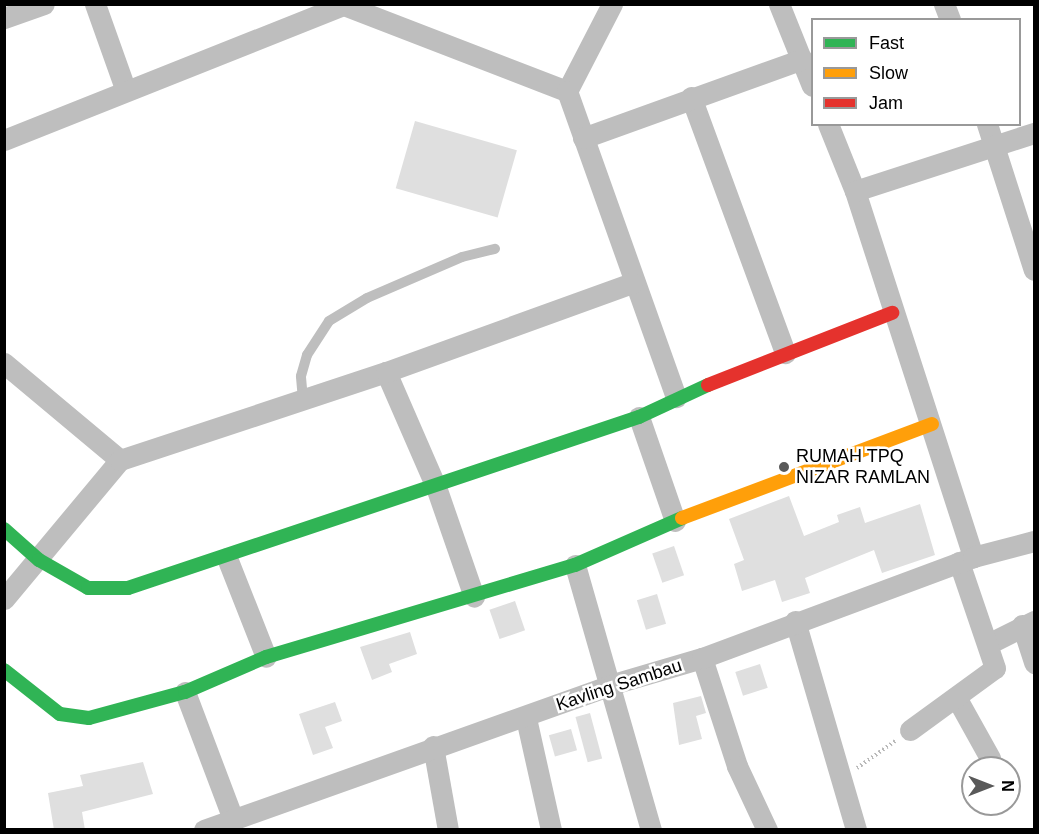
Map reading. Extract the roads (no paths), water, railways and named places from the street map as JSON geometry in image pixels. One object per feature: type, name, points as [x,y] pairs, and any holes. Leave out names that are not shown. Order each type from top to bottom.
[{"type":"street","points":[[4,18],[44,4]]},
{"type":"street","points":[[95,4],[126,92]]},
{"type":"street","points":[[612,4],[567,91],[632,283],[676,397]]},
{"type":"street","points":[[779,4],[811,81]]},
{"type":"street","points":[[4,140],[341,5],[567,91]]},
{"type":"street","points":[[583,138],[691,97],[802,59]]},
{"type":"street","points":[[691,97],[785,353]]},
{"type":"street","points":[[829,126],[855,191],[892,313],[932,424],[995,668],[910,730]]},
{"type":"street","points":[[988,126],[1035,270]]},
{"type":"street","points":[[855,191],[1035,133]]},
{"type":"street","points":[[4,599],[39,560],[120,460],[386,372],[632,283]]},
{"type":"street","points":[[4,529],[39,560],[88,588],[114,591],[227,558],[639,417],[676,397],[892,313]]},
{"type":"street","points":[[4,363],[120,460]]},
{"type":"street","points":[[386,372],[436,487],[474,597]]},
{"type":"street","points":[[639,417],[675,521]]},
{"type":"street","points":[[4,670],[60,714],[74,718],[185,692],[266,657],[474,597],[575,565],[675,521],[932,424]]},
{"type":"street","name":"Kavling Sambau","points":[[204,830],[433,746],[526,718],[613,684],[702,658],[795,621],[966,560],[1035,542]]},
{"type":"street","points":[[227,558],[266,657]]},
{"type":"street","points":[[575,565],[613,684],[622,740],[651,830]]},
{"type":"street","points":[[795,621],[856,830]]},
{"type":"street","points":[[990,643],[1028,623],[1035,663]]},
{"type":"street","points":[[702,658],[737,766],[767,830]]},
{"type":"street","points":[[185,692],[233,819]]},
{"type":"street","points":[[957,697],[989,756]]},
{"type":"street","points":[[526,718],[551,830]]},
{"type":"street","points":[[433,746],[448,830]]},
{"type":"lane","points":[[303,400],[301,376],[308,355],[329,321],[366,298],[462,257],[495,249]]},
{"type":"place","name":"RUMAH TPQ NIZAR RAMLAN","points":[[784,467]]}]
